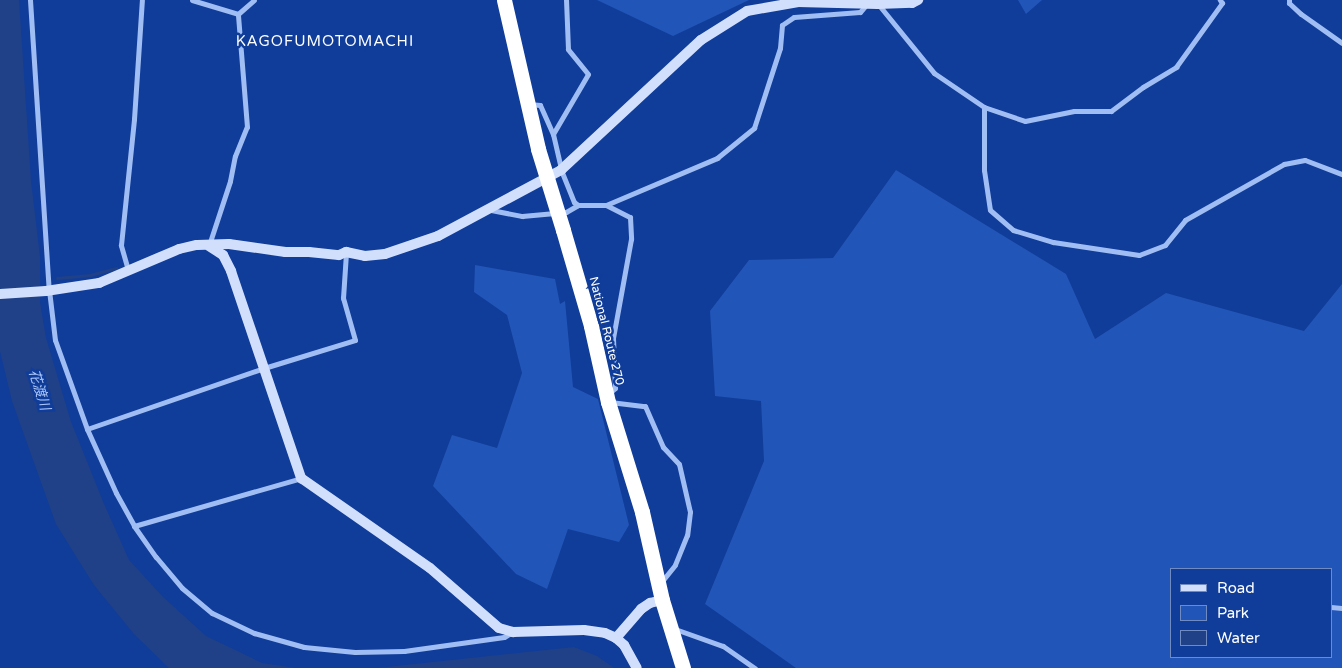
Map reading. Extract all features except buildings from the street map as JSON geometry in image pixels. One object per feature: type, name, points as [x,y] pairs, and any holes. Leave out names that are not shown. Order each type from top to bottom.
[{"type":"highway","name":"National Route 270","points":[[504,0],[538,149],[591,326],[608,398],[642,512],[662,600],[682,668]]},
{"type":"street","points":[[30,0],[48,290],[52,327],[60,357],[87,429],[116,493],[134,526],[168,573],[196,600],[230,623],[278,641],[304,647],[331,651],[404,651],[504,637],[513,632]]},
{"type":"street","points":[[128,271],[121,245],[134,119],[142,0]]},
{"type":"street","points":[[192,0],[238,14]]},
{"type":"street","points":[[238,14],[254,0]]},
{"type":"street","points":[[553,134],[588,74],[568,49],[566,0]]},
{"type":"street","points":[[0,294],[91,284],[189,246],[229,244],[285,252],[340,255],[346,252],[365,256],[386,254],[438,236],[561,170],[701,40],[747,11],[798,2],[873,4],[912,3],[918,0]]},
{"type":"street","points":[[873,4],[934,72],[984,107],[1024,121],[1074,111],[1111,111],[1143,87],[1176,67],[1222,3],[1220,0]]},
{"type":"street","points":[[1289,0],[1289,3],[1301,14],[1342,43]]},
{"type":"street","points":[[488,209],[522,216],[566,212],[578,206],[606,205],[717,158],[754,128],[780,48],[782,25],[794,17],[860,12],[873,4]]},
{"type":"street","points":[[209,246],[230,181],[235,156],[247,127],[238,14]]},
{"type":"street","points":[[526,103],[540,105],[553,134],[561,170],[574,202],[578,206]]},
{"type":"street","points":[[984,107],[984,170],[990,210],[1013,230],[1053,242],[1139,255],[1165,245],[1185,220],[1284,164],[1305,160],[1342,174]]},
{"type":"street","points":[[606,205],[630,217],[631,239],[613,338],[614,388],[608,398],[645,406],[663,447],[679,464],[690,512],[687,535],[675,565],[659,585]]},
{"type":"street","points":[[209,246],[223,255],[231,271],[301,478],[430,568],[499,628],[513,632],[584,630],[605,633],[616,638],[624,645],[637,668]]},
{"type":"street","points":[[87,429],[264,368],[355,340],[343,298],[346,252]]},
{"type":"street","points":[[134,526],[301,478]]},
{"type":"street","points":[[616,638],[641,609],[650,603],[662,600]]},
{"type":"street","points":[[671,628],[723,646],[755,668]]},
{"type":"green space","points":[[597,0],[749,0],[673,36]]},
{"type":"green space","points":[[1018,0],[1042,0],[1026,14]]},
{"type":"green space","points":[[896,170],[1066,274],[1095,339],[1166,293],[1304,331],[1342,284],[1342,668],[796,668],[705,604],[764,461],[761,401],[715,396],[710,311],[749,260],[833,258]]},
{"type":"green space","points":[[475,265],[555,279],[560,304],[565,301],[573,387],[598,399],[629,525],[619,542],[568,529],[547,589],[516,574],[433,486],[452,435],[497,448],[522,373],[507,315],[474,292]]},
{"type":"water","name":"花渡川","points":[[0,0],[19,0],[31,181],[40,257],[40,302],[46,338],[71,422],[104,504],[129,560],[163,597],[206,636],[262,663],[296,668],[169,668],[134,634],[94,585],[56,524],[12,401],[0,351]]},
{"type":"water","points":[[574,647],[597,656],[614,668],[377,668]]},
{"type":"waterway","points":[[57,278],[90,275],[116,268]]},
{"type":"district","name":"KAGOFUMOTOMACHI","points":[[325,42]]}]
